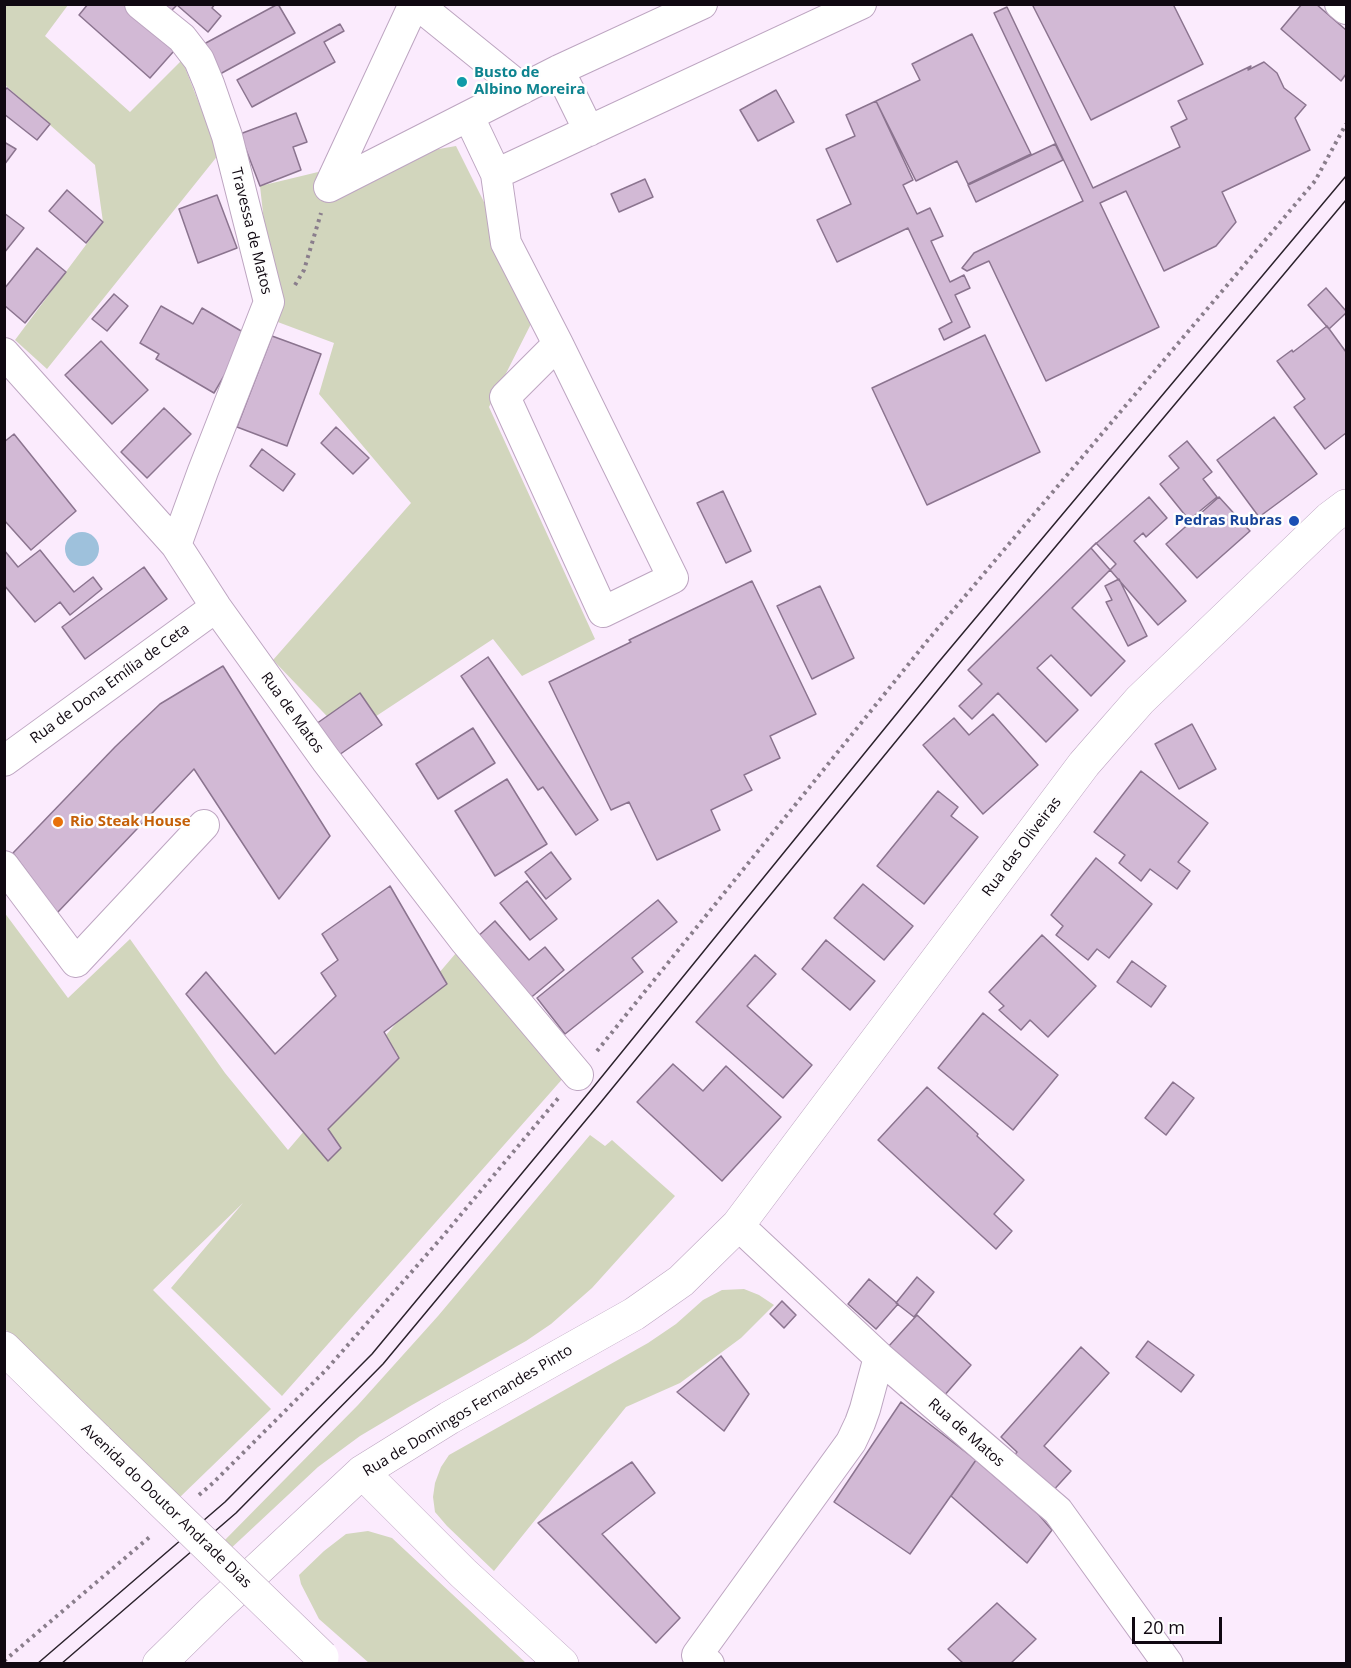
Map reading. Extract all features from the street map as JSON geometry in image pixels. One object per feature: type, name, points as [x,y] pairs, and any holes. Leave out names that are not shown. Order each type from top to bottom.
[{"type":"main road","name":"Rua das Oliveiras","points":[[738,1226],[1104,740],[1140,700],[1330,518],[1347,506]]},
{"type":"main road","name":"Rua de Domingos Fernandes Pinto","points":[[159,1664],[212,1611],[362,1472],[449,1418],[659,1298],[681,1281],[738,1226]]},
{"type":"main road","name":"Avenida do Doutor Andrade Dias","points":[[4,1348],[325,1660]]},
{"type":"main road","points":[[362,1472],[462,1573],[562,1664]]},
{"type":"street","name":"Travessa de Matos","points":[[140,4],[182,38],[199,60],[206,76],[227,136],[269,302],[176,545]]},
{"type":"street","points":[[329,187],[416,4],[522,89]]},
{"type":"street","points":[[329,187],[559,70],[702,4]]},
{"type":"street","points":[[496,174],[861,4]]},
{"type":"street","points":[[1340,4],[1347,9]]},
{"type":"street","points":[[559,70],[589,131]]},
{"type":"street","points":[[469,117],[496,174],[506,243],[558,344],[672,578],[603,612],[505,397],[558,344]]},
{"type":"street","name":"Rua de Matos","points":[[4,352],[176,545],[216,607],[326,760],[465,941],[578,1075]]},
{"type":"street","name":"Rua de Dona Emília de Ceta","points":[[4,761],[216,607]]},
{"type":"street","points":[[4,866],[76,962],[204,825]]},
{"type":"street","name":"Rua de Matos","points":[[738,1226],[879,1357],[1058,1511],[1168,1664]]},
{"type":"street","points":[[709,1664],[697,1655],[851,1442],[865,1409],[879,1357]]},
{"type":"path","points":[[195,1498],[213,1483],[326,1370],[443,1236],[578,1075],[928,640],[1315,181],[1347,124]]},
{"type":"path","points":[[269,302],[296,284],[304,270],[329,187]]},
{"type":"path","points":[[4,1661],[158,1529]]},
{"type":"green space","points":[[5,5],[68,5],[45,36],[130,112],[182,60],[219,154],[47,369],[15,340],[103,222],[95,165],[5,85]]},
{"type":"green space","points":[[456,146],[538,310],[489,407],[595,639],[522,676],[493,639],[346,736],[273,660],[411,503],[319,394],[334,343],[275,321],[260,186],[343,166]]},
{"type":"green space","points":[[4,912],[68,998],[130,939],[225,1073],[288,1150],[462,946],[565,1076],[282,1396],[171,1288],[243,1203],[153,1290],[271,1409],[178,1499],[132,1460],[5,1329]]},
{"type":"green space","points":[[590,1135],[605,1146],[612,1140],[675,1196],[592,1288],[551,1324],[526,1341],[360,1436],[318,1467],[227,1552],[219,1546],[358,1405],[438,1316]]},
{"type":"green space","points":[[744,1289],[774,1305],[741,1338],[680,1383],[626,1407],[494,1571],[435,1512],[433,1497],[435,1483],[449,1455],[648,1343],[676,1324],[703,1300],[722,1290]]},
{"type":"green space","points":[[368,1531],[392,1538],[526,1663],[369,1663],[319,1619],[301,1584],[299,1575],[346,1534]]},
{"type":"water","points":[[82,532],[94,537],[99,549],[94,561],[82,566],[70,561],[65,549],[70,537]]},
{"type":"building","points":[[88,4],[137,4],[181,43],[150,78],[79,15]]},
{"type":"building","points":[[159,4],[215,4],[212,8],[221,16],[208,32],[177,5],[169,13]]},
{"type":"building","points":[[278,4],[295,33],[220,74],[204,44]]},
{"type":"building","points":[[1035,4],[1173,4],[1203,64],[1091,120],[1033,6]]},
{"type":"building","points":[[1302,4],[1316,4],[1346,30],[1346,74],[1341,81],[1281,29]]},
{"type":"building","points":[[1007,7],[1093,188],[1180,147],[1171,127],[1187,119],[1178,101],[1251,66],[1248,70],[1264,62],[1277,73],[1284,88],[1306,105],[1295,118],[1310,150],[1222,192],[1236,222],[1216,246],[1164,271],[1126,191],[1100,203],[1159,327],[1046,381],[989,261],[967,271],[962,268],[974,253],[1083,201],[994,13]]},
{"type":"building","points":[[340,24],[344,31],[324,42],[335,62],[252,107],[237,80]]},
{"type":"building","points":[[972,34],[1031,154],[968,184],[957,161],[916,181],[876,101],[920,80],[912,64]]},
{"type":"building","points":[[7,88],[50,124],[37,140],[4,114],[4,91]]},
{"type":"building","points":[[776,90],[794,122],[758,141],[740,110]]},
{"type":"building","points":[[876,101],[913,180],[903,185],[917,214],[930,208],[943,236],[931,241],[950,282],[964,275],[970,288],[955,295],[970,327],[944,340],[939,329],[952,322],[908,228],[837,262],[817,220],[851,204],[826,149],[855,136],[846,115]]},
{"type":"building","points":[[296,113],[307,142],[293,147],[301,170],[260,186],[240,134]]},
{"type":"building","points":[[4,142],[16,149],[4,165]]},
{"type":"building","points":[[1055,144],[1063,160],[976,202],[968,185]]},
{"type":"building","points":[[645,179],[653,197],[619,212],[611,194]]},
{"type":"building","points":[[67,190],[103,222],[86,243],[49,211]]},
{"type":"building","points":[[217,195],[237,248],[198,263],[179,209]]},
{"type":"building","points":[[4,213],[24,228],[4,253]]},
{"type":"building","points":[[37,248],[66,272],[25,323],[4,305],[4,289]]},
{"type":"building","points":[[1326,288],[1346,311],[1329,329],[1308,305]]},
{"type":"building","points":[[114,294],[128,306],[107,331],[92,319]]},
{"type":"building","points":[[161,306],[193,324],[202,308],[248,335],[214,393],[156,359],[159,354],[140,343]]},
{"type":"building","points":[[1327,326],[1346,352],[1346,433],[1325,449],[1294,407],[1305,399],[1277,361],[1292,350],[1293,352]]},
{"type":"building","points":[[985,335],[1040,452],[927,505],[872,388]]},
{"type":"building","points":[[272,336],[321,354],[287,446],[237,427]]},
{"type":"building","points":[[101,341],[148,390],[112,424],[65,375]]},
{"type":"building","points":[[164,408],[191,434],[147,478],[121,452]]},
{"type":"building","points":[[1274,417],[1317,474],[1259,517],[1217,460]]},
{"type":"building","points":[[336,427],[369,458],[353,474],[321,443]]},
{"type":"building","points":[[14,434],[76,511],[31,550],[4,520],[4,442]]},
{"type":"building","points":[[1187,441],[1212,472],[1203,479],[1217,497],[1189,520],[1160,484],[1179,468],[1169,456]]},
{"type":"building","points":[[262,449],[295,474],[283,491],[250,466]]},
{"type":"building","points":[[723,491],[751,551],[726,563],[697,503]]},
{"type":"building","points":[[1149,497],[1167,518],[1146,537],[1143,533],[1134,541],[1186,601],[1158,625],[1091,548]]},
{"type":"building","points":[[1219,497],[1250,531],[1197,578],[1166,544]]},
{"type":"building","points":[[1096,543],[1116,564],[1072,608],[1125,661],[1091,696],[1051,655],[1037,668],[1078,710],[1046,742],[998,693],[972,719],[959,706],[982,684],[968,670]]},
{"type":"building","points":[[4,550],[18,567],[40,550],[74,592],[93,577],[102,589],[70,615],[60,602],[35,622],[4,585]]},
{"type":"building","points":[[144,567],[167,599],[85,659],[62,627]]},
{"type":"building","points":[[1119,579],[1147,636],[1128,646],[1106,602],[1112,600],[1105,586]]},
{"type":"building","points":[[752,581],[816,714],[770,736],[780,758],[744,775],[752,790],[711,810],[720,830],[657,860],[629,802],[611,810],[549,682],[631,642],[629,640]]},
{"type":"building","points":[[820,586],[854,658],[812,679],[777,606]]},
{"type":"building","points":[[488,657],[598,820],[576,835],[543,787],[538,790],[461,676]]},
{"type":"building","points":[[223,666],[330,836],[279,899],[194,769],[57,913],[13,853],[115,747],[160,704]]},
{"type":"building","points":[[360,693],[382,725],[339,755],[316,724]]},
{"type":"building","points":[[993,714],[1038,765],[983,814],[923,745],[954,718],[969,735]]},
{"type":"building","points":[[1192,724],[1216,769],[1179,789],[1155,744]]},
{"type":"building","points":[[473,728],[495,763],[438,799],[416,764]]},
{"type":"building","points":[[1141,771],[1208,823],[1178,862],[1190,871],[1177,889],[1150,869],[1141,881],[1119,863],[1125,855],[1094,832]]},
{"type":"building","points":[[507,779],[547,844],[495,876],[455,811]]},
{"type":"building","points":[[938,791],[958,807],[951,816],[978,837],[924,904],[877,866]]},
{"type":"building","points":[[551,852],[571,879],[546,899],[525,872]]},
{"type":"building","points":[[1096,858],[1152,904],[1109,958],[1097,949],[1088,960],[1056,935],[1063,926],[1051,915]]},
{"type":"building","points":[[527,881],[557,919],[530,940],[500,903]]},
{"type":"building","points":[[863,884],[913,926],[884,960],[834,918]]},
{"type":"building","points":[[390,886],[447,984],[384,1032],[399,1058],[328,1129],[341,1148],[328,1161],[186,994],[206,972],[275,1054],[336,996],[321,973],[338,960],[322,934]]},
{"type":"building","points":[[658,900],[677,922],[632,958],[643,972],[565,1034],[537,998]]},
{"type":"building","points":[[495,921],[529,960],[545,947],[564,970],[528,1000],[476,938]]},
{"type":"building","points":[[1042,935],[1096,986],[1048,1037],[1030,1020],[1021,1030],[999,1010],[1004,1006],[989,992]]},
{"type":"building","points":[[826,940],[875,981],[850,1010],[802,969]]},
{"type":"building","points":[[755,955],[776,974],[747,1006],[812,1065],[783,1098],[696,1022]]},
{"type":"building","points":[[1132,961],[1166,986],[1151,1007],[1117,982]]},
{"type":"building","points":[[983,1013],[1058,1075],[1013,1130],[938,1068]]},
{"type":"building","points":[[673,1064],[703,1091],[726,1066],[781,1117],[722,1181],[637,1102]]},
{"type":"building","points":[[1173,1082],[1194,1098],[1166,1135],[1145,1118]]},
{"type":"building","points":[[927,1087],[1024,1180],[994,1214],[1012,1231],[996,1249],[878,1140]]},
{"type":"building","points":[[917,1277],[934,1292],[914,1317],[896,1303]]},
{"type":"building","points":[[869,1279],[898,1304],[876,1329],[848,1304]]},
{"type":"building","points":[[782,1301],[796,1315],[784,1328],[770,1314]]},
{"type":"building","points":[[917,1315],[971,1365],[943,1397],[888,1347]]},
{"type":"building","points":[[1148,1341],[1194,1375],[1181,1392],[1136,1357]]},
{"type":"building","points":[[1081,1347],[1109,1373],[1044,1446],[1071,1471],[1050,1494],[1011,1459],[1017,1452],[1001,1437]]},
{"type":"building","points":[[721,1356],[749,1394],[724,1431],[677,1392]]},
{"type":"building","points":[[901,1402],[976,1460],[910,1554],[834,1502]]},
{"type":"building","points":[[976,1460],[1039,1515],[1052,1530],[1027,1563],[951,1496]]},
{"type":"building","points":[[632,1462],[655,1493],[602,1534],[680,1618],[656,1643],[538,1523]]},
{"type":"building","points":[[997,1603],[1036,1639],[1010,1664],[964,1664],[948,1649]]},
{"type":"tram line","points":[[37,1664],[225,1502],[372,1354],[591,1090],[937,664],[1346,176]]},
{"type":"tram line","points":[[61,1664],[236,1513],[383,1364],[601,1102],[1036,570],[1346,200]]},
{"type":"place","name":"Busto de Albino Moreira","points":[[462,82]]},
{"type":"place","name":"Pedras Rubras","points":[[1294,521]]},
{"type":"place","name":"Rio Steak House","points":[[58,822]]}]
